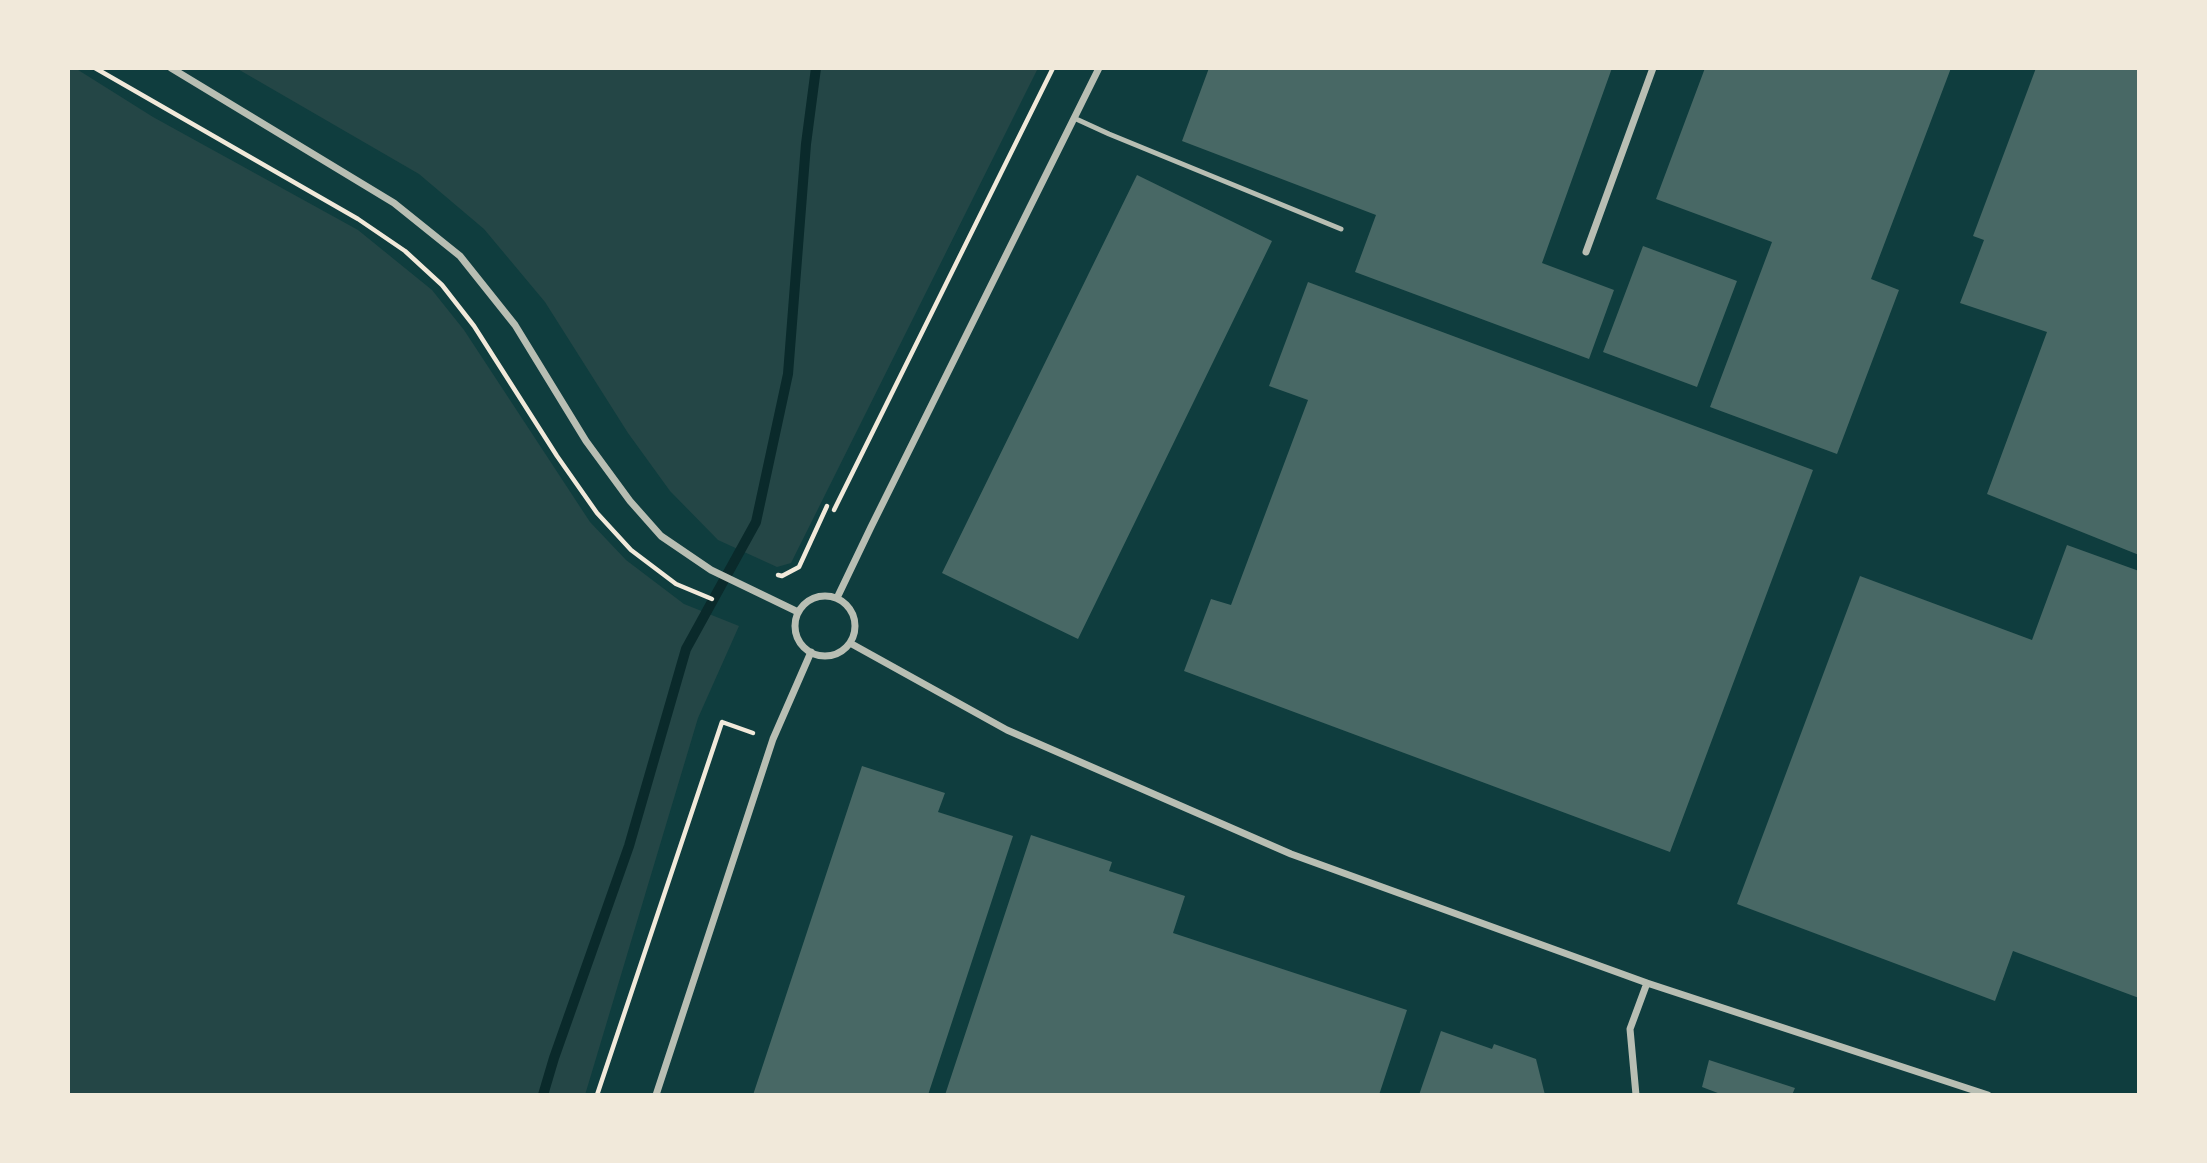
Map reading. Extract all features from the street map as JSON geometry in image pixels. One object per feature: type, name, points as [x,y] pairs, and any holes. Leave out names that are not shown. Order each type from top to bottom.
[{"type":"street","points":[[171,68],[394,203],[460,256],[515,325],[586,441],[629,501],[661,536],[711,569],[799,612]]},
{"type":"street","points":[[837,598],[1099,68]]},
{"type":"street","points":[[1586,252],[1653,68]]},
{"type":"street","points":[[826,595],[837,598],[847,604],[855,618],[855,629],[850,643],[834,655],[823,656],[811,652],[802,645],[797,634],[795,623],[799,612],[815,597],[826,595]]},
{"type":"street","points":[[850,643],[1007,730],[1292,854],[1647,982],[1988,1095]]},
{"type":"street","points":[[656,1095],[773,740],[811,652]]},
{"type":"street","points":[[1636,1095],[1630,1029],[1647,982]]},
{"type":"lane","points":[[1074,118],[1341,229]]},
{"type":"path","points":[[95,68],[358,219],[405,251],[442,285],[474,326],[597,513],[631,550],[676,584],[701,594]]},
{"type":"path","points":[[834,510],[1053,68]]},
{"type":"path","points":[[771,572],[782,576],[799,567],[827,506]]},
{"type":"path","points":[[597,1095],[722,722],[754,733]]},
{"type":"shaded area","points":[[68,68],[75,68],[153,117],[358,230],[432,290],[464,330],[590,522],[626,560],[684,604],[739,626],[698,718],[585,1095],[68,1095]]},
{"type":"shaded area","points":[[236,68],[1038,68],[791,563],[777,567],[718,540],[670,491],[628,433],[545,302],[484,229],[419,174]]},
{"type":"building","points":[[1209,68],[1612,68],[1542,263],[1614,290],[1589,359],[1355,272],[1376,215],[1182,141]]},
{"type":"building","points":[[1705,68],[1951,68],[1871,279],[1899,290],[1837,454],[1710,407],[1772,242],[1656,199]]},
{"type":"building","points":[[2036,68],[2139,68],[2139,555],[1987,494],[2047,332],[1960,303],[1984,240],[1973,236]]},
{"type":"building","points":[[1137,175],[1272,241],[1078,639],[942,573]]},
{"type":"building","points":[[1643,246],[1737,281],[1697,387],[1603,352]]},
{"type":"building","points":[[1308,282],[1813,470],[1670,852],[1184,671],[1211,599],[1231,605],[1308,400],[1269,386]]},
{"type":"building","points":[[2067,545],[2139,571],[2139,998],[2013,951],[1995,1001],[1737,904],[1860,576],[2032,640]]},
{"type":"building","points":[[862,766],[945,793],[938,812],[1013,836],[928,1095],[753,1095]]},
{"type":"building","points":[[1031,835],[1112,862],[1109,871],[1185,896],[1173,933],[1407,1010],[1379,1095],[945,1095]]},
{"type":"building","points":[[1441,1031],[1492,1049],[1494,1044],[1536,1059],[1545,1095],[1419,1095]]},
{"type":"building","points":[[1709,1060],[1795,1088],[1792,1095],[1723,1095],[1702,1087]]},
{"type":"waterway","points":[[543,1095],[629,846],[686,649],[756,522],[788,374],[806,144],[816,68]]}]
